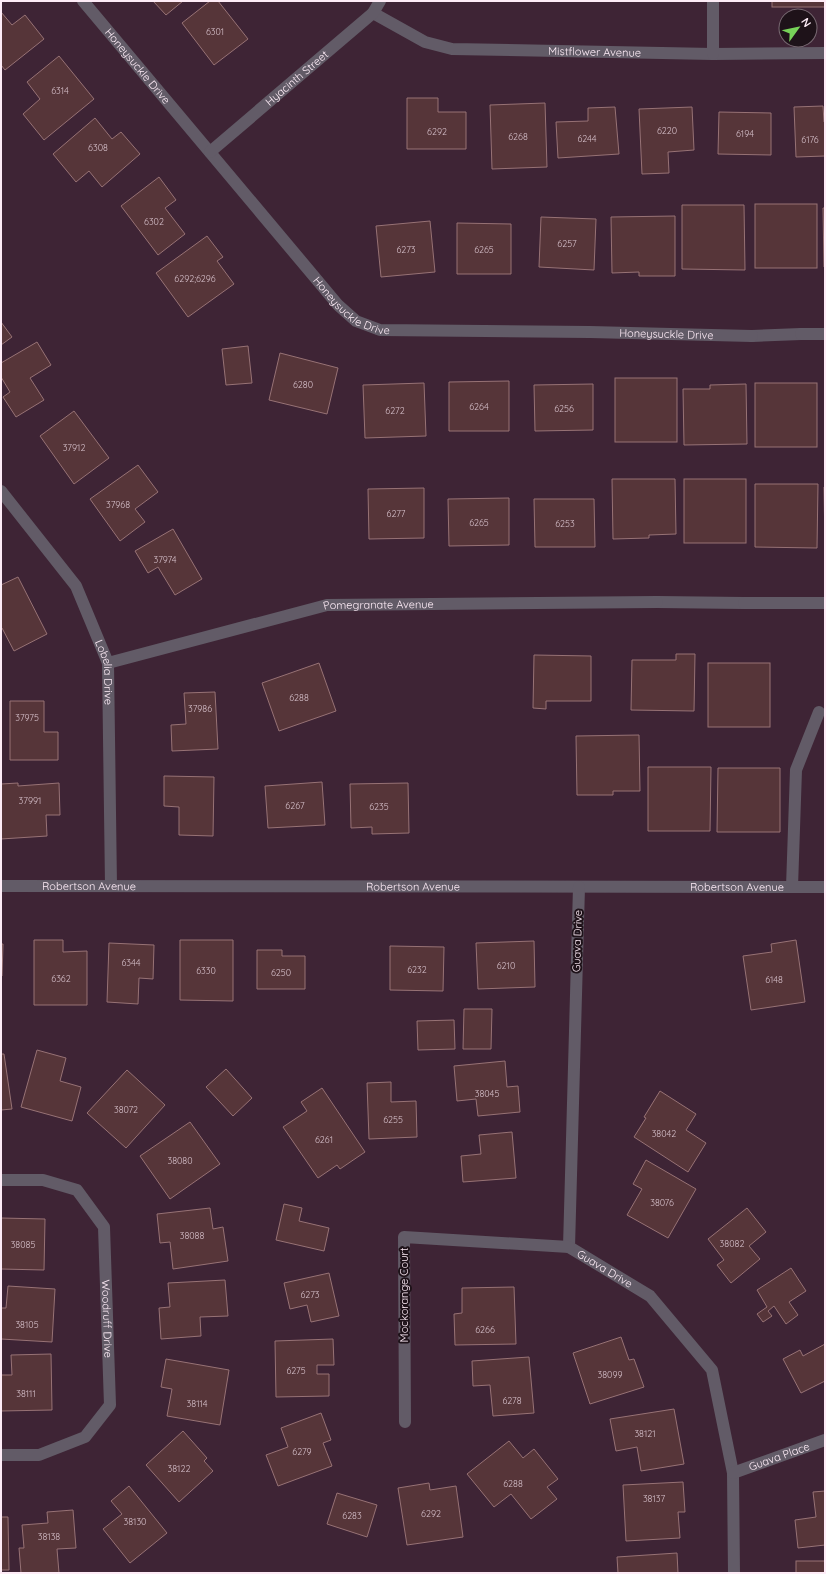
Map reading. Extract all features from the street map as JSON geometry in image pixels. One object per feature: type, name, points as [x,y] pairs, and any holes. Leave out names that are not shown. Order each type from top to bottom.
[{"type":"street","name":"Honeysuckle Drive","points":[[83,1],[338,305],[356,321],[380,330],[590,332],[752,336],[825,334]]},
{"type":"street","name":"Hyacinth Street","points":[[210,152],[373,13],[380,1]]},
{"type":"street","points":[[713,1],[713,54]]},
{"type":"street","name":"Mistflower Avenue","points":[[373,13],[425,42],[452,49],[713,54],[825,53]]},
{"type":"street","name":"Lobelia Drive","points":[[1,491],[76,586],[108,663],[111,886]]},
{"type":"street","name":"Pomegranate Avenue","points":[[108,663],[327,605],[657,602],[825,603]]},
{"type":"street","points":[[792,887],[796,770],[819,712]]},
{"type":"street","name":"Robertson Avenue","points":[[1,886],[825,887]]},
{"type":"street","name":"Guava Drive","points":[[579,887],[569,1247],[650,1296],[712,1370],[734,1473],[734,1573]]},
{"type":"street","name":"Woodruff Drive","points":[[1,1180],[44,1180],[77,1190],[104,1227],[110,1405],[85,1437],[39,1455],[1,1455]]},
{"type":"street","name":"Mockorange Court","points":[[405,1422],[404,1237],[569,1247]]},
{"type":"street","name":"Guava Place","points":[[734,1473],[825,1440]]},
{"type":"building","points":[[153,1],[183,1],[166,15]]},
{"type":"building","points":[[210,1],[218,1],[248,39],[214,65],[182,23]]},
{"type":"building","points":[[772,1],[825,1],[825,7],[772,7]]},
{"type":"building","points":[[1,12],[12,25],[25,15],[44,39],[5,70],[1,65]]},
{"type":"building","points":[[59,56],[94,99],[44,140],[23,114],[40,99],[27,82]]},
{"type":"building","points":[[407,98],[438,98],[438,112],[466,112],[466,149],[407,149]]},
{"type":"building","points":[[545,103],[547,167],[492,169],[490,105]]},
{"type":"building","points":[[823,106],[825,122],[825,156],[796,157],[794,107]]},
{"type":"building","points":[[615,107],[619,154],[558,158],[556,122],[588,121],[588,108]]},
{"type":"building","points":[[692,107],[694,150],[668,152],[669,173],[642,174],[639,109]]},
{"type":"building","points":[[719,112],[771,113],[771,155],[718,154]]},
{"type":"building","points":[[95,118],[112,139],[121,132],[140,154],[102,187],[89,171],[76,182],[53,154]]},
{"type":"building","points":[[159,177],[176,200],[165,208],[185,234],[158,255],[121,206]]},
{"type":"building","points":[[755,204],[817,204],[817,268],[755,268]]},
{"type":"building","points":[[682,205],[744,205],[745,270],[682,269]]},
{"type":"building","points":[[823,208],[825,208],[825,267],[824,267]]},
{"type":"building","points":[[675,216],[675,276],[639,276],[639,272],[612,273],[611,217]]},
{"type":"building","points":[[541,217],[596,219],[594,270],[539,267]]},
{"type":"building","points":[[430,221],[435,272],[381,277],[376,226]]},
{"type":"building","points":[[457,223],[511,224],[511,274],[457,274]]},
{"type":"building","points":[[207,236],[223,257],[217,261],[234,284],[188,317],[156,273]]},
{"type":"building","points":[[1,322],[12,337],[1,345]]},
{"type":"building","points":[[37,342],[51,365],[30,378],[44,400],[16,417],[3,397],[10,392],[1,377],[1,363]]},
{"type":"building","points":[[248,346],[252,383],[226,385],[222,349]]},
{"type":"building","points":[[280,353],[338,368],[327,414],[269,400]]},
{"type":"building","points":[[615,378],[677,378],[677,442],[615,442]]},
{"type":"building","points":[[509,381],[509,431],[449,431],[449,382]]},
{"type":"building","points":[[424,383],[426,436],[365,438],[363,385]]},
{"type":"building","points":[[755,383],[817,383],[817,447],[755,447]]},
{"type":"building","points":[[593,384],[593,430],[535,431],[534,385]]},
{"type":"building","points":[[746,384],[747,444],[684,445],[683,389],[710,389],[710,385]]},
{"type":"building","points":[[74,411],[109,458],[74,484],[40,436]]},
{"type":"building","points":[[138,465],[158,492],[135,509],[145,522],[120,541],[90,499]]},
{"type":"building","points":[[612,479],[675,479],[676,534],[649,535],[649,538],[613,539]]},
{"type":"building","points":[[684,479],[746,479],[746,543],[684,543]]},
{"type":"building","points":[[755,484],[818,484],[817,548],[755,547]]},
{"type":"building","points":[[824,487],[825,487],[825,546]]},
{"type":"building","points":[[424,488],[424,538],[369,539],[368,489]]},
{"type":"building","points":[[509,498],[509,545],[449,546],[448,499]]},
{"type":"building","points":[[534,499],[594,499],[595,547],[535,547]]},
{"type":"building","points":[[173,529],[202,579],[175,595],[158,567],[148,573],[135,551]]},
{"type":"building","points":[[18,577],[47,634],[14,651],[2,628],[1,629],[1,585]]},
{"type":"building","points":[[676,654],[695,654],[694,711],[631,710],[632,660],[676,660]]},
{"type":"building","points":[[534,655],[591,656],[591,701],[546,701],[546,709],[533,708]]},
{"type":"building","points":[[319,663],[336,711],[279,731],[262,683]]},
{"type":"building","points":[[708,663],[770,663],[770,727],[708,727]]},
{"type":"building","points":[[215,692],[218,749],[172,751],[171,725],[186,724],[184,693]]},
{"type":"building","points":[[10,701],[44,701],[44,732],[58,732],[58,760],[10,760]]},
{"type":"building","points":[[639,735],[640,791],[613,791],[613,795],[577,795],[576,736]]},
{"type":"building","points":[[648,767],[711,767],[710,831],[648,831]]},
{"type":"building","points":[[718,768],[780,768],[780,832],[717,832]]},
{"type":"building","points":[[164,776],[214,777],[213,836],[179,835],[179,807],[164,806]]},
{"type":"building","points":[[322,782],[325,825],[268,828],[265,786]]},
{"type":"building","points":[[18,783],[18,786],[59,783],[60,815],[46,815],[47,836],[1,839],[1,784]]},
{"type":"building","points":[[408,783],[409,833],[372,834],[372,827],[351,828],[350,784]]},
{"type":"building","points":[[34,940],[63,940],[63,952],[87,951],[87,1005],[34,1005]]},
{"type":"building","points":[[180,940],[233,940],[233,1001],[180,1000]]},
{"type":"building","points":[[796,940],[805,1002],[751,1010],[743,956],[772,952],[771,944]]},
{"type":"building","points":[[534,941],[535,987],[478,989],[476,943]]},
{"type":"building","points":[[109,943],[154,945],[153,979],[139,978],[138,1004],[107,1002]]},
{"type":"building","points":[[1,944],[3,944],[2,976],[1,976]]},
{"type":"building","points":[[390,946],[444,947],[443,991],[390,990]]},
{"type":"building","points":[[257,950],[282,950],[282,956],[305,956],[305,989],[257,989]]},
{"type":"building","points":[[464,1009],[492,1009],[491,1049],[463,1049]]},
{"type":"building","points":[[454,1020],[455,1049],[418,1050],[417,1021]]},
{"type":"building","points":[[37,1050],[66,1058],[60,1081],[81,1087],[72,1121],[21,1107]]},
{"type":"building","points":[[1,1054],[4,1054],[12,1109],[1,1110]]},
{"type":"building","points":[[505,1061],[507,1087],[518,1086],[520,1112],[478,1116],[476,1099],[457,1101],[454,1066]]},
{"type":"building","points":[[226,1069],[252,1098],[233,1116],[206,1087]]},
{"type":"building","points":[[127,1070],[165,1105],[126,1148],[87,1113]]},
{"type":"building","points":[[391,1082],[391,1102],[416,1101],[417,1137],[369,1139],[367,1083]]},
{"type":"building","points":[[322,1088],[365,1152],[340,1169],[337,1165],[318,1178],[283,1127],[307,1111],[301,1102]]},
{"type":"building","points":[[660,1091],[696,1114],[686,1130],[706,1143],[688,1172],[634,1137]]},
{"type":"building","points":[[190,1122],[220,1164],[170,1199],[140,1156]]},
{"type":"building","points":[[512,1132],[516,1178],[463,1182],[461,1156],[481,1154],[479,1135]]},
{"type":"building","points":[[646,1160],[696,1189],[668,1238],[627,1215],[642,1189],[633,1184]]},
{"type":"building","points":[[284,1204],[302,1208],[299,1221],[329,1228],[324,1251],[276,1240]]},
{"type":"building","points":[[210,1208],[213,1229],[223,1227],[228,1261],[173,1269],[170,1242],[160,1243],[157,1214]]},
{"type":"building","points":[[747,1208],[766,1232],[749,1246],[760,1259],[731,1283],[717,1265],[724,1260],[708,1239]]},
{"type":"building","points":[[1,1218],[45,1219],[44,1270],[1,1269]]},
{"type":"building","points":[[791,1268],[806,1291],[789,1302],[798,1315],[786,1324],[774,1306],[768,1311],[772,1316],[763,1322],[757,1314],[767,1307],[757,1290]]},
{"type":"building","points":[[329,1273],[339,1316],[311,1322],[307,1305],[290,1309],[284,1283]]},
{"type":"building","points":[[225,1280],[228,1316],[200,1317],[201,1336],[161,1339],[159,1308],[170,1307],[168,1283]]},
{"type":"building","points":[[8,1286],[55,1289],[52,1342],[1,1339],[1,1308],[6,1308]]},
{"type":"building","points":[[514,1287],[516,1344],[455,1345],[454,1314],[462,1313],[462,1288]]},
{"type":"building","points":[[621,1337],[629,1360],[634,1359],[644,1387],[590,1404],[573,1353]]},
{"type":"building","points":[[333,1339],[334,1365],[317,1365],[317,1374],[329,1374],[329,1396],[276,1397],[275,1341]]},
{"type":"building","points":[[825,1344],[825,1381],[801,1393],[783,1359],[800,1350],[803,1356]]},
{"type":"building","points":[[51,1354],[52,1410],[1,1411],[1,1375],[12,1375],[11,1355]]},
{"type":"building","points":[[529,1357],[534,1413],[493,1416],[490,1385],[473,1386],[472,1361]]},
{"type":"building","points":[[166,1359],[229,1370],[220,1425],[167,1416],[172,1389],[161,1387]]},
{"type":"building","points":[[674,1409],[684,1464],[641,1471],[637,1447],[616,1451],[610,1419]]},
{"type":"building","points":[[321,1413],[331,1440],[323,1443],[332,1466],[278,1486],[266,1455],[288,1447],[281,1428]]},
{"type":"building","points":[[183,1431],[207,1458],[204,1461],[213,1471],[179,1502],[146,1465]]},
{"type":"building","points":[[509,1441],[523,1458],[534,1449],[558,1479],[547,1487],[557,1499],[531,1519],[511,1494],[494,1507],[467,1474]]},
{"type":"building","points":[[683,1482],[685,1512],[678,1512],[680,1538],[626,1541],[623,1485]]},
{"type":"building","points":[[429,1483],[430,1490],[456,1486],[463,1537],[407,1545],[398,1488]]},
{"type":"building","points":[[129,1486],[167,1533],[130,1563],[103,1529],[122,1514],[111,1501]]},
{"type":"building","points":[[825,1491],[825,1545],[798,1548],[795,1520],[816,1517],[813,1492]]},
{"type":"building","points":[[337,1493],[377,1505],[367,1537],[327,1524]]},
{"type":"building","points":[[73,1510],[76,1548],[57,1549],[59,1573],[21,1573],[19,1548],[24,1548],[22,1525],[48,1523],[47,1512]]},
{"type":"building","points":[[1,1517],[8,1517],[9,1570],[1,1570]]},
{"type":"building","points":[[677,1553],[678,1573],[618,1573],[617,1557]]},
{"type":"building","points":[[796,1561],[825,1561],[825,1573],[796,1573]]}]
